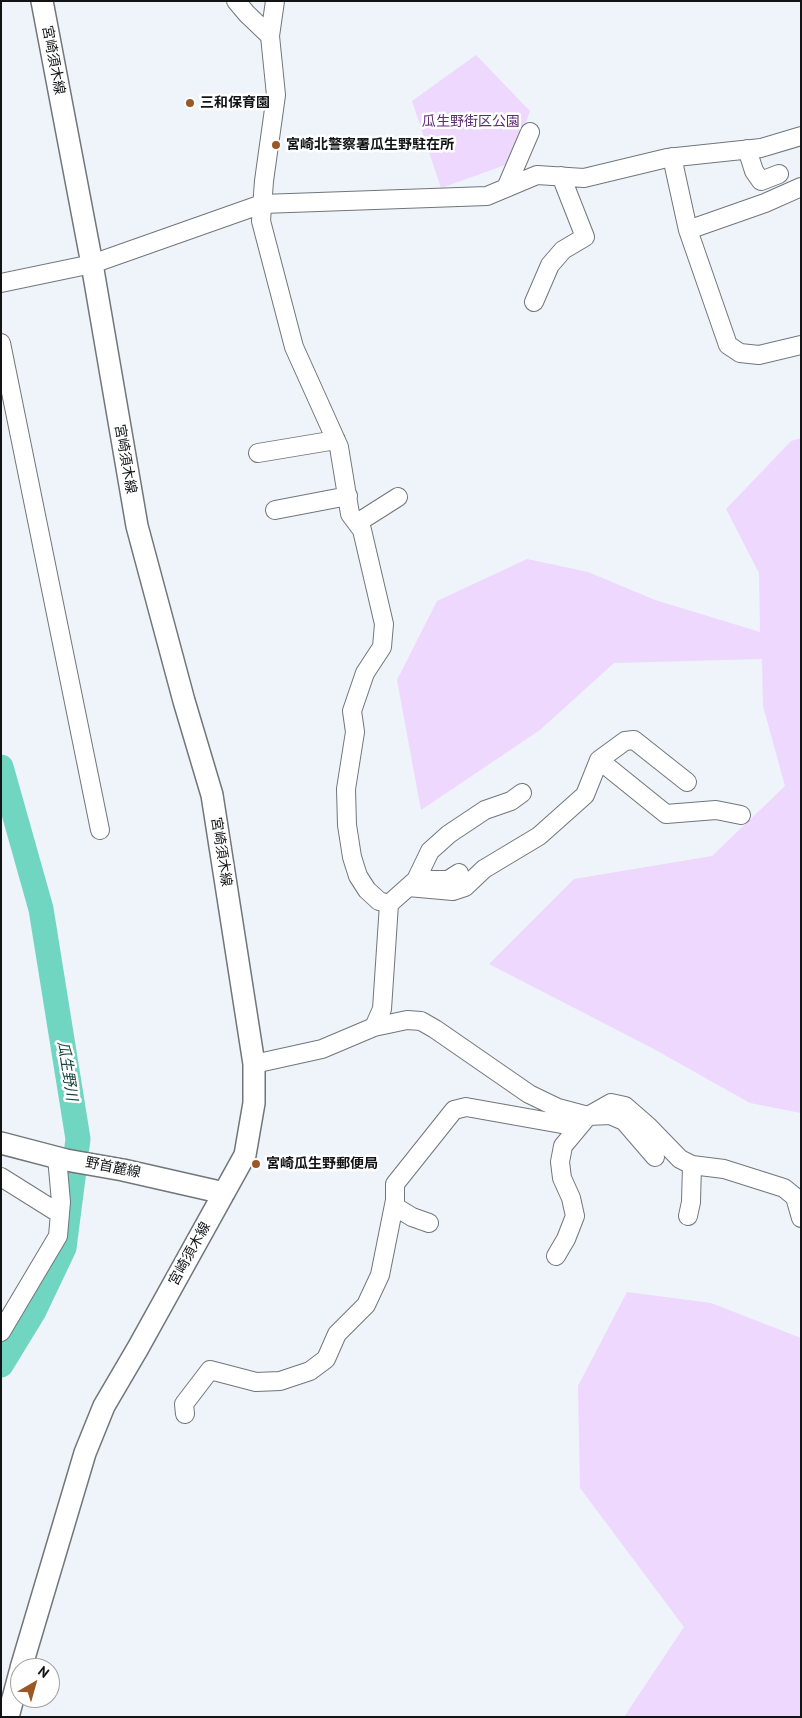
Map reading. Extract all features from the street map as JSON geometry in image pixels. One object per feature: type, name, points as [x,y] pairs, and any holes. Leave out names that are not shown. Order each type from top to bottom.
[{"type":"main road","name":"宮崎須木線","points":[[24,1658],[85,1452],[104,1406],[246,1155],[254,1103],[254,1064],[212,795],[184,701],[137,526],[92,264],[42,1]]},
{"type":"main road","name":"野首麓線","points":[[1,1143],[224,1193]]},
{"type":"street","points":[[236,1],[270,36]]},
{"type":"street","points":[[275,1],[270,36],[276,95],[261,221],[294,347],[340,447],[350,514],[362,530],[384,624],[382,647],[365,673],[352,711],[354,732],[346,788],[347,825],[352,857],[358,876],[367,890],[379,901],[389,904]]},
{"type":"street","points":[[506,188],[530,132]]},
{"type":"street","points":[[1,283],[92,264],[262,204],[487,196],[537,175],[584,178],[672,157],[761,148],[801,136]]},
{"type":"street","points":[[747,149],[754,172],[761,181],[778,174]]},
{"type":"street","points":[[672,157],[688,230],[728,345],[740,352],[759,355],[801,345]]},
{"type":"street","points":[[534,302],[550,265],[563,250],[585,237],[561,176]]},
{"type":"street","points":[[688,230],[765,203],[801,187]]},
{"type":"street","points":[[765,203],[801,194]]},
{"type":"street","points":[[1,343],[100,830]]},
{"type":"street","points":[[258,453],[336,440]]},
{"type":"street","points":[[275,510],[348,496]]},
{"type":"street","points":[[357,523],[398,497]]},
{"type":"street","points":[[412,883],[453,891],[465,887],[484,869],[539,836],[584,795],[599,760],[625,741],[634,740],[687,782]]},
{"type":"street","points":[[599,760],[666,814],[716,810],[741,815]]},
{"type":"street","points":[[374,1027],[382,1009],[389,904],[412,883],[430,851],[448,834],[485,810],[511,800],[522,793]]},
{"type":"street","points":[[412,883],[448,880],[460,873]]},
{"type":"street","points":[[254,1064],[322,1049],[374,1027],[407,1020],[421,1021],[435,1028],[528,1094],[558,1108],[588,1116],[610,1115],[624,1121],[655,1157]]},
{"type":"street","points":[[185,1414],[184,1404],[210,1370],[256,1382],[280,1381],[310,1371],[326,1359],[337,1334],[366,1305],[380,1275],[394,1206],[395,1184],[454,1110],[466,1107],[567,1125],[611,1103],[625,1106],[648,1126],[680,1159],[692,1165],[724,1169],[784,1188],[795,1197],[801,1218]]},
{"type":"street","points":[[556,1256],[566,1239],[574,1216],[571,1198],[562,1178],[560,1162],[563,1146],[588,1116]]},
{"type":"street","points":[[1,1332],[58,1236],[62,1158]]},
{"type":"street","points":[[688,1216],[691,1202],[692,1165]]},
{"type":"street","points":[[1,1177],[60,1214]]},
{"type":"street","points":[[394,1206],[412,1217],[429,1223]]},
{"type":"green space","name":"瓜生野街区公園","points":[[476,55],[530,111],[511,163],[441,188],[412,101]]},
{"type":"green space","points":[[801,438],[801,1113],[750,1103],[652,1048],[489,964],[574,879],[712,856],[785,786],[763,706],[762,659],[614,663],[540,730],[421,810],[397,680],[437,601],[527,559],[588,572],[655,600],[760,632],[759,573],[726,509],[791,441]]},
{"type":"green space","points":[[627,1292],[711,1303],[801,1338],[801,1717],[624,1717],[684,1627],[580,1488],[578,1386]]},
{"type":"waterway","name":"瓜生野川","points":[[1,767],[41,909],[78,1139],[64,1248],[34,1311],[1,1365]]},
{"type":"place","name":"三和保育園","points":[[190,103]]},
{"type":"place","name":"宮崎北警察署瓜生野駐在所","points":[[276,145]]},
{"type":"place","name":"宮崎瓜生野郵便局","points":[[256,1164]]}]
